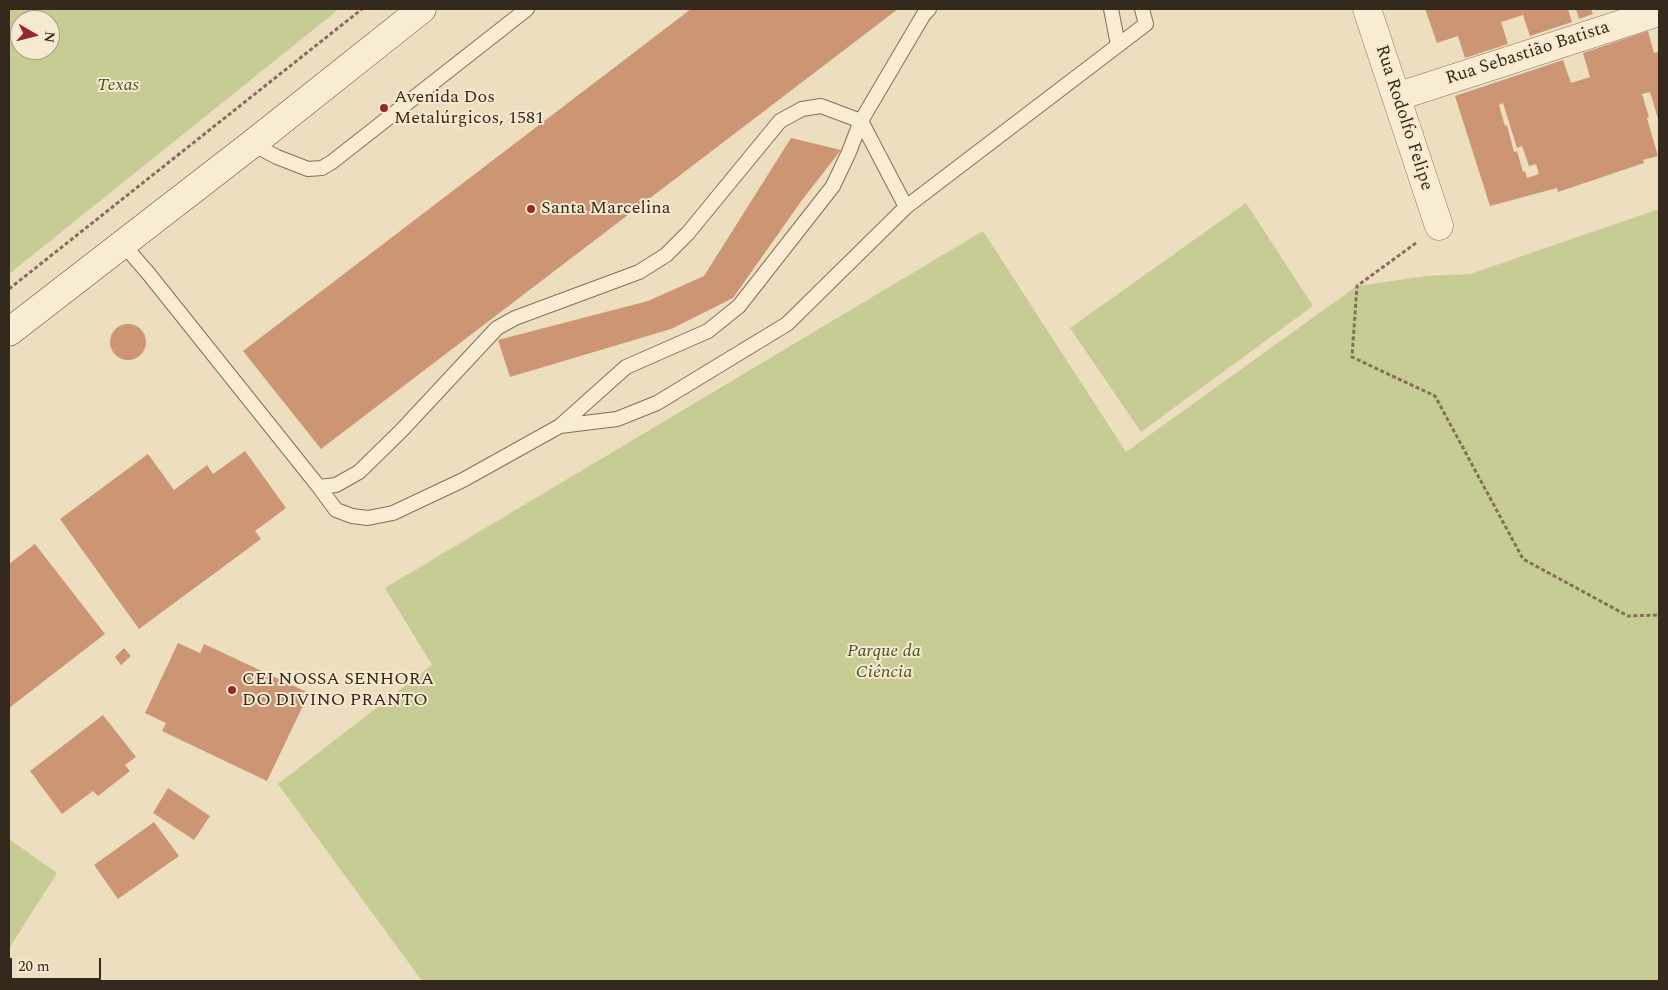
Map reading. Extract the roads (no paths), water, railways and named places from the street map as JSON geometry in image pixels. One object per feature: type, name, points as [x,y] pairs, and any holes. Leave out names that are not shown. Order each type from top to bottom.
[{"type":"main road","points":[[9,332],[252,144],[422,9]]},
{"type":"main road","name":"Rua Rodolfo Felipe","points":[[1367,9],[1439,226]]},
{"type":"main road","name":"Rua Sebastião Batista","points":[[1396,97],[1659,12]]},
{"type":"lane","points":[[252,144],[277,157],[308,169],[322,168],[527,9]]},
{"type":"lane","points":[[122,244],[148,273],[336,510],[352,516],[368,518],[393,513],[463,480],[560,426],[626,367],[708,330],[739,306],[833,186],[861,121],[924,14],[929,9]]},
{"type":"lane","points":[[1110,9],[1118,45]]},
{"type":"lane","points":[[560,426],[616,419],[657,403],[787,324],[906,207],[1146,24],[1142,9]]},
{"type":"lane","points":[[319,487],[336,485],[359,472],[401,431],[497,328],[515,318],[639,272],[666,255],[688,233],[780,122],[802,109],[821,106],[861,121],[906,207]]},
{"type":"place","name":"Avenida Dos Metalúrgicos, 1581","points":[[384,108]]},
{"type":"place","name":"Santa Marcelina","points":[[531,209]]},
{"type":"place","name":"CEI NOSSA SENHORA DO DIVINO PRANTO","points":[[232,690]]},
{"type":"park label","name":"Texas","points":[[118,86]]},
{"type":"park label","name":"Parque da Ciência","points":[[884,662]]}]
